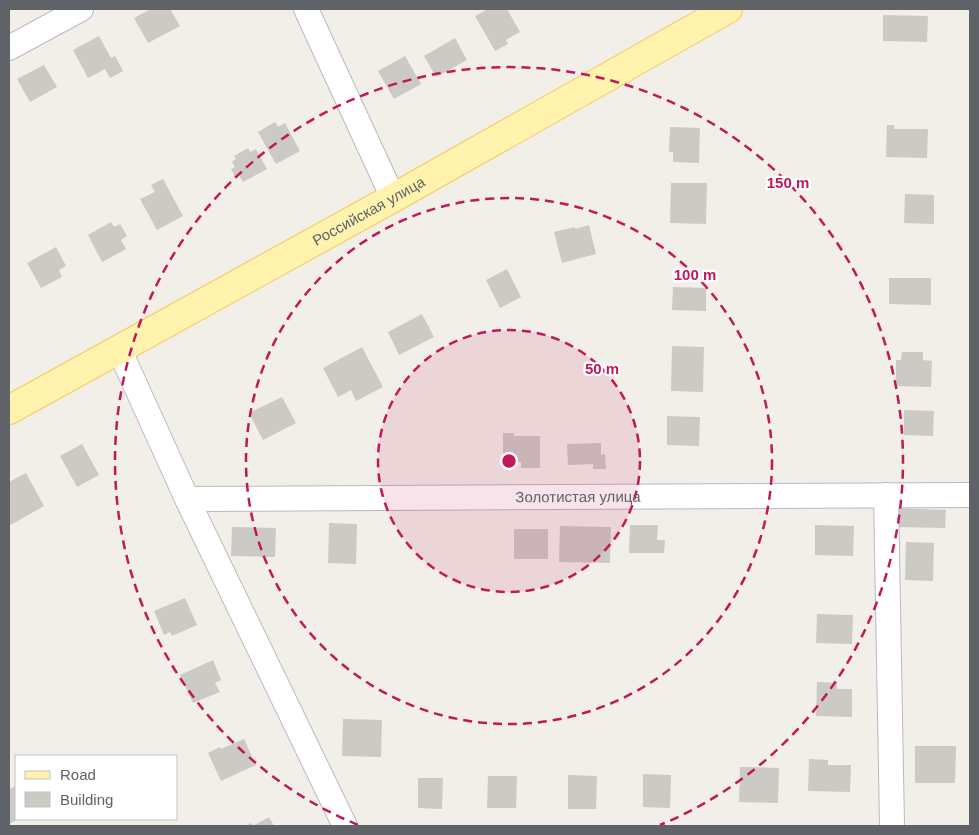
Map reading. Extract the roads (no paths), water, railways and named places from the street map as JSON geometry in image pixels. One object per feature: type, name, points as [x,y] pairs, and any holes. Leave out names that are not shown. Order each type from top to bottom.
[{"type":"main road","name":"Российская улица","points":[[9,410],[393,198],[728,9]]},
{"type":"street","points":[[9,48],[82,9]]},
{"type":"street","points":[[306,9],[393,198]]},
{"type":"street","points":[[119,349],[188,499],[345,826]]},
{"type":"street","points":[[886,495],[892,826]]},
{"type":"street","name":"Золотистая улица","points":[[188,499],[970,495]]}]
